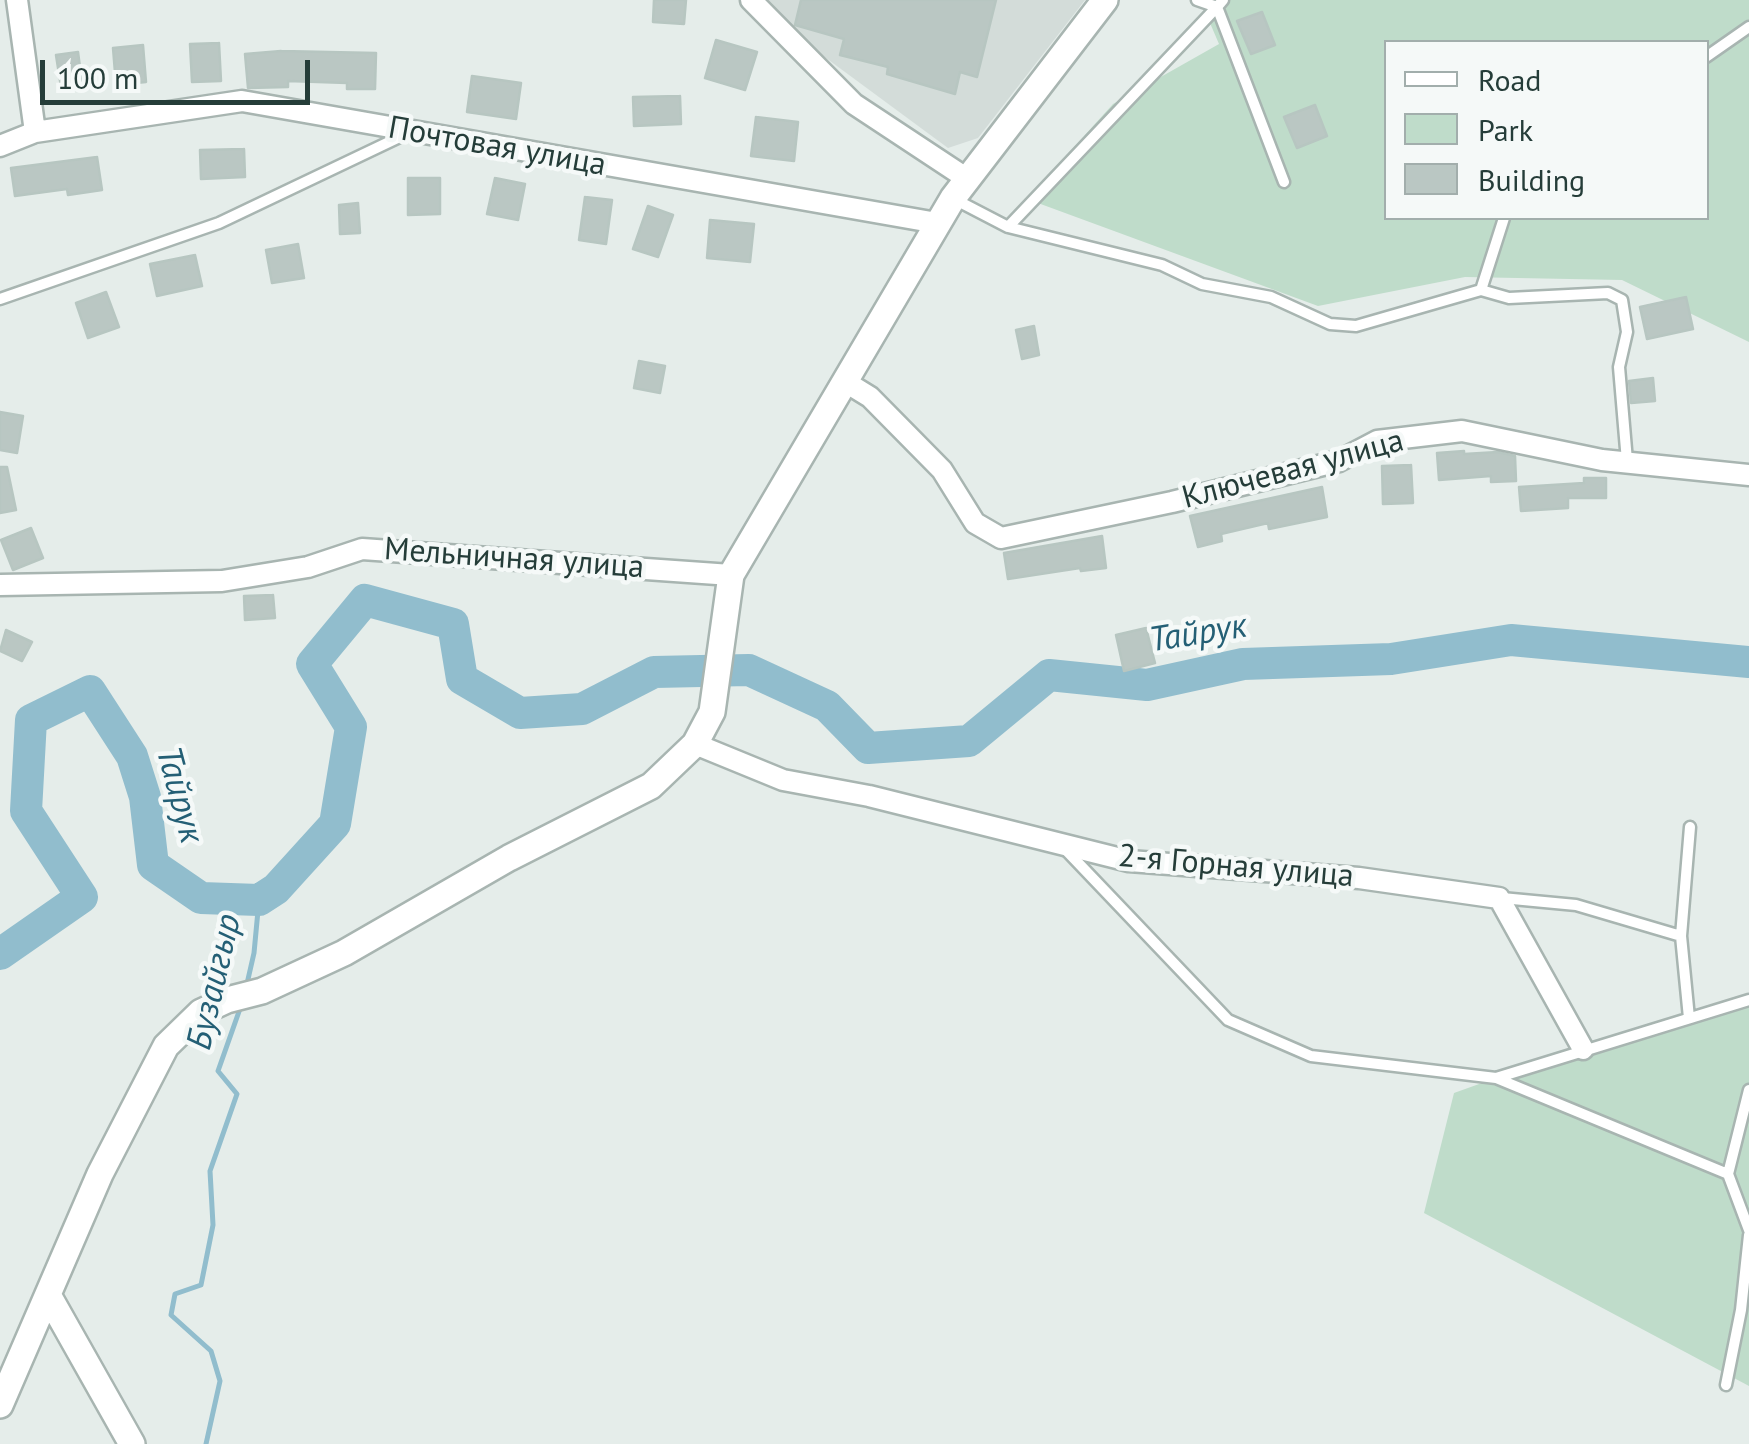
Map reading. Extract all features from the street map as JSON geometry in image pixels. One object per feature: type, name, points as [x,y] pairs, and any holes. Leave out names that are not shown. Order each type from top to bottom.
[{"type":"street","points":[[18,0],[35,132]]},
{"type":"street","points":[[751,0],[854,104],[960,188]]},
{"type":"street","points":[[0,1405],[100,1174],[166,1046],[202,1012],[227,1000],[262,992],[344,953],[509,858],[651,786],[695,744],[712,712],[731,575],[960,188],[1105,0]]},
{"type":"street","name":"Почтовая улица","points":[[0,146],[35,132],[242,101],[938,223]]},
{"type":"street","name":"Ключевая улица","points":[[844,381],[870,396],[942,470],[975,523],[1001,538],[1339,461],[1377,441],[1462,431],[1627,462],[1749,475]]},
{"type":"street","name":"Мельничная улица","points":[[0,584],[222,580],[308,567],[362,549],[731,575]]},
{"type":"street","name":"2-я Горная улица","points":[[695,744],[783,780],[870,796],[1129,861],[1359,878],[1499,898]]},
{"type":"street","points":[[1499,898],[1584,1050]]},
{"type":"street","points":[[48,1295],[132,1444]]},
{"type":"lane","points":[[1198,0],[1220,4]]},
{"type":"lane","points":[[1008,227],[1220,4]]},
{"type":"lane","points":[[1220,4],[1284,182]]},
{"type":"lane","points":[[1709,55],[1749,28]]},
{"type":"lane","points":[[0,299],[218,223],[409,133]]},
{"type":"lane","points":[[960,188],[1008,227],[1162,266],[1202,284],[1271,296],[1330,324],[1356,326],[1480,290],[1509,298],[1608,293],[1622,300],[1627,332],[1620,367],[1627,462]]},
{"type":"lane","points":[[1480,290],[1503,220]]},
{"type":"lane","points":[[1689,1018],[1681,936],[1690,827]]},
{"type":"lane","points":[[1060,844],[1228,1020],[1311,1056],[1496,1078],[1728,1174]]},
{"type":"lane","points":[[1499,898],[1576,905],[1681,936]]},
{"type":"lane","points":[[1496,1078],[1749,1000]]},
{"type":"lane","points":[[1726,1386],[1741,1310],[1749,1232],[1728,1174],[1749,1090]]},
{"type":"shaded area","points":[[758,0],[1085,0],[978,138],[948,148],[784,27]]},
{"type":"green space","points":[[1224,0],[1749,0],[1749,342],[1622,280],[1465,277],[1318,306],[1027,199],[1113,104],[1219,44],[1207,16]]},
{"type":"green space","points":[[1749,1000],[1749,1386],[1424,1213],[1454,1093],[1549,1059]]},
{"type":"building","points":[[654,0],[686,0],[684,24],[653,22]]},
{"type":"building","points":[[801,0],[996,0],[977,77],[960,72],[955,94],[887,74],[888,67],[840,55],[844,39],[795,25]]},
{"type":"building","points":[[1262,12],[1275,45],[1251,54],[1237,21]]},
{"type":"building","points":[[716,40],[757,52],[745,90],[705,78]]},
{"type":"building","points":[[219,43],[221,81],[192,82],[190,44]]},
{"type":"building","points":[[143,45],[146,82],[116,85],[113,48]]},
{"type":"building","points":[[78,52],[82,83],[61,87],[56,55]]},
{"type":"building","points":[[376,53],[375,89],[347,89],[347,83],[288,81],[288,87],[248,88],[245,54]]},
{"type":"building","points":[[472,76],[521,83],[516,119],[467,112]]},
{"type":"building","points":[[680,96],[681,124],[634,126],[633,97]]},
{"type":"building","points":[[1315,105],[1327,136],[1297,148],[1284,117]]},
{"type":"building","points":[[756,117],[798,122],[794,161],[751,156]]},
{"type":"building","points":[[244,149],[245,177],[201,179],[200,150]]},
{"type":"building","points":[[97,157],[102,190],[68,195],[67,189],[15,196],[11,168]]},
{"type":"building","points":[[408,178],[440,178],[440,214],[408,215]]},
{"type":"building","points":[[495,178],[525,184],[518,220],[487,214]]},
{"type":"building","points":[[585,197],[612,200],[606,244],[579,240]]},
{"type":"building","points":[[358,203],[360,233],[340,234],[339,205]]},
{"type":"building","points":[[648,206],[673,215],[658,257],[633,249]]},
{"type":"building","points":[[710,220],[754,224],[750,262],[707,258]]},
{"type":"building","points":[[298,244],[304,278],[272,283],[266,250]]},
{"type":"building","points":[[195,255],[202,286],[157,296],[150,264]]},
{"type":"building","points":[[106,292],[119,327],[88,338],[76,303]]},
{"type":"building","points":[[1686,297],[1693,329],[1647,339],[1640,307]]},
{"type":"building","points":[[1034,326],[1039,355],[1022,359],[1016,330]]},
{"type":"building","points":[[639,361],[665,366],[660,393],[634,388]]},
{"type":"building","points":[[1653,378],[1655,401],[1631,403],[1629,381]]},
{"type":"building","points":[[0,412],[23,416],[17,453],[0,450]]},
{"type":"building","points":[[1464,451],[1515,456],[1516,481],[1491,482],[1491,476],[1439,480],[1437,453]]},
{"type":"building","points":[[1411,465],[1413,503],[1383,504],[1382,466]]},
{"type":"building","points":[[0,467],[7,467],[16,510],[0,513]]},
{"type":"building","points":[[1584,478],[1606,478],[1606,498],[1568,498],[1568,508],[1521,511],[1519,487],[1584,483]]},
{"type":"building","points":[[1322,487],[1327,517],[1269,529],[1268,523],[1221,534],[1222,541],[1198,547],[1190,516]]},
{"type":"building","points":[[31,528],[43,558],[13,570],[1,540]]},
{"type":"building","points":[[1102,536],[1106,568],[1008,579],[1004,553]]},
{"type":"building","points":[[273,595],[275,618],[245,620],[244,596]]},
{"type":"building","points":[[1146,628],[1155,663],[1124,671],[1116,635]]},
{"type":"building","points":[[6,630],[32,642],[22,661],[0,651]]},
{"type":"waterway","name":"Тайрук","points":[[0,954],[82,897],[26,811],[31,720],[90,691],[132,756],[145,797],[153,865],[201,898],[259,900],[276,889],[335,824],[351,727],[312,664],[365,600],[453,624],[462,679],[520,713],[582,709],[654,672],[749,670],[827,706],[868,748],[969,741],[1049,675],[1147,685],[1243,664],[1391,659],[1511,640],[1749,662]]},
{"type":"waterway","name":"Бузайгыр","points":[[246,988],[259,900]]},
{"type":"waterway","name":"Бузайгыр","points":[[206,1444],[220,1381],[211,1351],[171,1315],[175,1294],[201,1285],[213,1225],[210,1171],[237,1094],[218,1071],[242,1003]]}]
